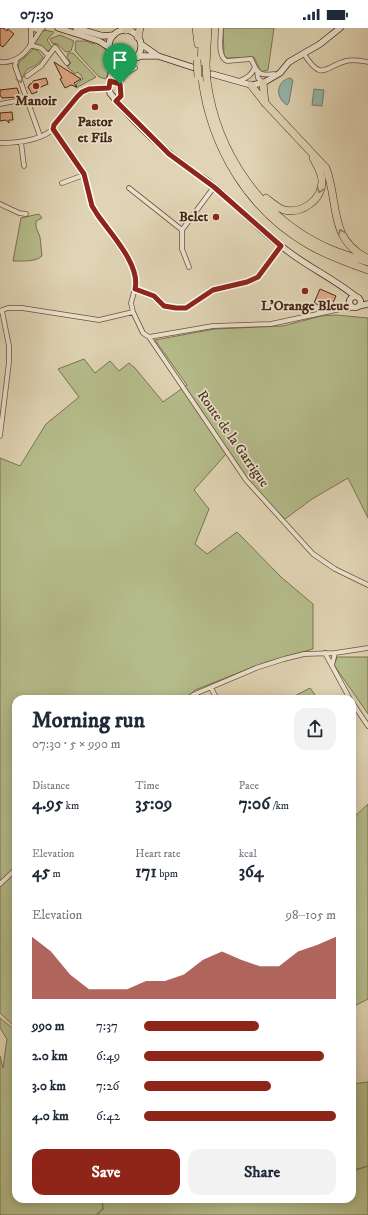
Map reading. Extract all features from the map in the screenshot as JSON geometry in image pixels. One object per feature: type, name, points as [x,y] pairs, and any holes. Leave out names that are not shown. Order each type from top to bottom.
[{"type":"highway","points":[[140,28],[140,41]]},
{"type":"highway","points":[[196,28],[204,97],[214,131],[234,174],[259,205],[287,230],[308,244],[345,262],[368,270]]},
{"type":"highway","points":[[201,62],[203,28]]},
{"type":"highway","points":[[201,62],[208,28]]},
{"type":"highway","points":[[203,79],[218,128],[232,160],[244,179],[264,202],[289,224],[315,241],[330,249],[368,262]]},
{"type":"highway","points":[[263,83],[265,103]]},
{"type":"highway","points":[[251,85],[265,103],[326,168],[331,181],[336,219],[342,234],[354,250],[368,259]]},
{"type":"highway","points":[[213,109],[239,167],[266,198],[284,210],[293,211],[304,208],[317,198],[321,190],[321,176],[312,154]]},
{"type":"street","points":[[30,45],[32,28],[42,28]]},
{"type":"street","points":[[0,62],[16,61],[24,54],[42,28]]},
{"type":"street","points":[[58,28],[100,41],[110,48],[114,56],[109,88],[110,93],[116,101],[169,154],[199,176],[206,179],[206,181],[281,246],[347,290],[354,302]]},
{"type":"street","points":[[76,28],[103,36],[114,35],[120,31],[128,29],[158,56]]},
{"type":"street","points":[[221,28],[221,55],[223,59],[251,60],[257,72],[258,78],[263,83]]},
{"type":"street","points":[[212,74],[251,85],[263,83],[315,46],[317,42],[325,39],[340,28]]},
{"type":"street","points":[[110,48],[110,43],[114,35]]},
{"type":"street","points":[[134,58],[139,52],[140,41]]},
{"type":"street","points":[[30,45],[41,48],[48,54]]},
{"type":"street","points":[[27,76],[41,66],[48,54],[55,47],[67,63]]},
{"type":"street","points":[[304,54],[311,64],[319,70],[325,71],[346,61],[358,60],[368,62]]},
{"type":"street","points":[[114,56],[125,61]]},
{"type":"street","points":[[110,80],[125,61],[141,56],[158,56],[195,68]]},
{"type":"street","points":[[16,61],[15,66],[40,136]]},
{"type":"street","points":[[238,82],[247,79],[253,73],[254,67]]},
{"type":"street","points":[[116,101],[121,96],[120,84],[126,72],[135,68]]},
{"type":"street","points":[[257,72],[263,75],[273,76]]},
{"type":"street","points":[[110,80],[120,84]]},
{"type":"street","points":[[0,143],[21,142],[40,136],[53,129],[72,102],[82,92],[89,89],[109,88]]},
{"type":"street","points":[[0,104],[26,99]]},
{"type":"street","points":[[0,436],[9,362],[9,346],[1,311],[8,308],[22,308],[99,320],[133,312],[131,300],[136,281],[133,266],[94,210],[84,174],[53,129]]},
{"type":"street","points":[[21,142],[24,166]]},
{"type":"street","points":[[62,183],[84,174]]},
{"type":"street","points":[[189,267],[182,249],[182,230],[214,187]]},
{"type":"street","points":[[129,188],[182,230]]},
{"type":"street","points":[[0,204],[19,213],[26,214]]},
{"type":"street","points":[[135,289],[154,296],[164,306],[186,308],[213,290],[247,282],[258,277],[281,246]]},
{"type":"street","points":[[149,337],[213,326],[271,324],[345,308],[360,300],[368,304]]},
{"type":"street","points":[[354,302],[368,304]]},
{"type":"street","name":"Route de la Garrigue","points":[[133,312],[143,333],[149,337],[246,480],[262,499],[313,554],[334,569],[368,584]]},
{"type":"street","points":[[193,695],[256,668],[284,659],[304,654],[335,653],[368,648]]},
{"type":"street","points":[[325,653],[348,695]]},
{"type":"street","points":[[332,665],[335,653]]},
{"type":"street","points":[[211,688],[215,695]]},
{"type":"street","points":[[356,708],[368,726]]},
{"type":"street","points":[[0,884],[12,873]]},
{"type":"green space","points":[[223,28],[274,28],[268,70],[261,72],[254,57],[227,58],[224,55]]},
{"type":"green space","points":[[44,30],[54,32],[47,40],[52,48],[48,51],[35,43],[40,33]]},
{"type":"green space","points":[[60,35],[74,41],[71,51],[66,52],[57,44],[52,43],[50,39]]},
{"type":"green space","points":[[76,41],[86,41],[94,44],[95,42],[104,45],[111,63],[106,79],[99,77],[75,51]]},
{"type":"green space","points":[[33,49],[36,49],[43,57],[37,64],[27,70],[23,77],[21,77],[18,67],[19,63]]},
{"type":"green space","points":[[68,53],[73,53],[96,77],[76,88],[76,84],[83,79],[77,72],[75,74],[67,67],[71,63],[67,57]]},
{"type":"green space","points":[[39,214],[42,218],[36,221],[36,227],[40,237],[42,256],[33,260],[13,261],[21,218]]},
{"type":"green space","points":[[336,315],[368,318],[368,518],[348,478],[312,499],[285,519],[246,482],[226,454],[194,490],[209,509],[195,544],[207,554],[237,532],[281,577],[313,604],[313,649],[266,662],[195,690],[189,695],[12,695],[12,1024],[0,1013],[0,458],[20,466],[46,424],[79,397],[58,369],[84,359],[95,373],[110,361],[119,371],[129,363],[135,368],[163,402],[187,385],[155,340],[215,329],[283,326],[321,316]]},
{"type":"green space","points":[[337,657],[368,657],[368,714],[356,695],[334,665]]},
{"type":"green space","points":[[310,688],[315,695],[297,695]]},
{"type":"green space","points":[[368,804],[368,999],[356,1005],[356,815]]},
{"type":"green space","points":[[0,1018],[12,1028],[12,1203],[356,1203],[356,1084],[368,1082],[368,1215],[0,1215],[0,1056],[3,1068],[7,1039],[0,1028]]},
{"type":"water","points":[[290,78],[293,80],[289,102],[287,105],[280,98],[279,90],[282,82]]},
{"type":"water","points":[[314,89],[324,90],[322,106],[312,105]]},
{"type":"building","points":[[0,28],[7,31],[8,29],[14,34],[3,47],[0,45]]},
{"type":"building","points":[[54,62],[81,79],[74,83],[77,87],[71,85],[65,88]]},
{"type":"building","name":"Manoir","points":[[46,78],[48,84],[36,89],[37,92],[32,94],[28,87],[30,84],[33,83],[33,81]]},
{"type":"building","points":[[17,88],[19,93],[17,97],[2,98],[0,95],[0,90]]},
{"type":"building","points":[[12,112],[13,120],[9,120],[9,123],[6,120],[0,121],[0,113]]},
{"type":"building","points":[[320,289],[336,296],[332,305],[323,307],[314,303]]},
{"type":"waterway","points":[[356,1170],[368,1166]]},
{"type":"waterway","points":[[96,1215],[103,1209],[102,1203]]},
{"type":"place","name":"Manoir","points":[[36,86]]},
{"type":"place","name":"Pastor et Fils","points":[[95,107]]},
{"type":"place","name":"Belet","points":[[216,217]]},
{"type":"place","name":"L'Orange Bleue","points":[[305,291]]},
{"type":"route","points":[[110,81],[120,84],[121,96],[116,101],[169,154],[214,187],[281,246],[258,277],[247,282],[213,290],[186,308],[164,306],[160,304],[154,296],[135,289],[136,281],[133,266],[92,206],[84,174],[53,129],[54,125],[82,92],[89,89],[109,88],[110,81]]}]
